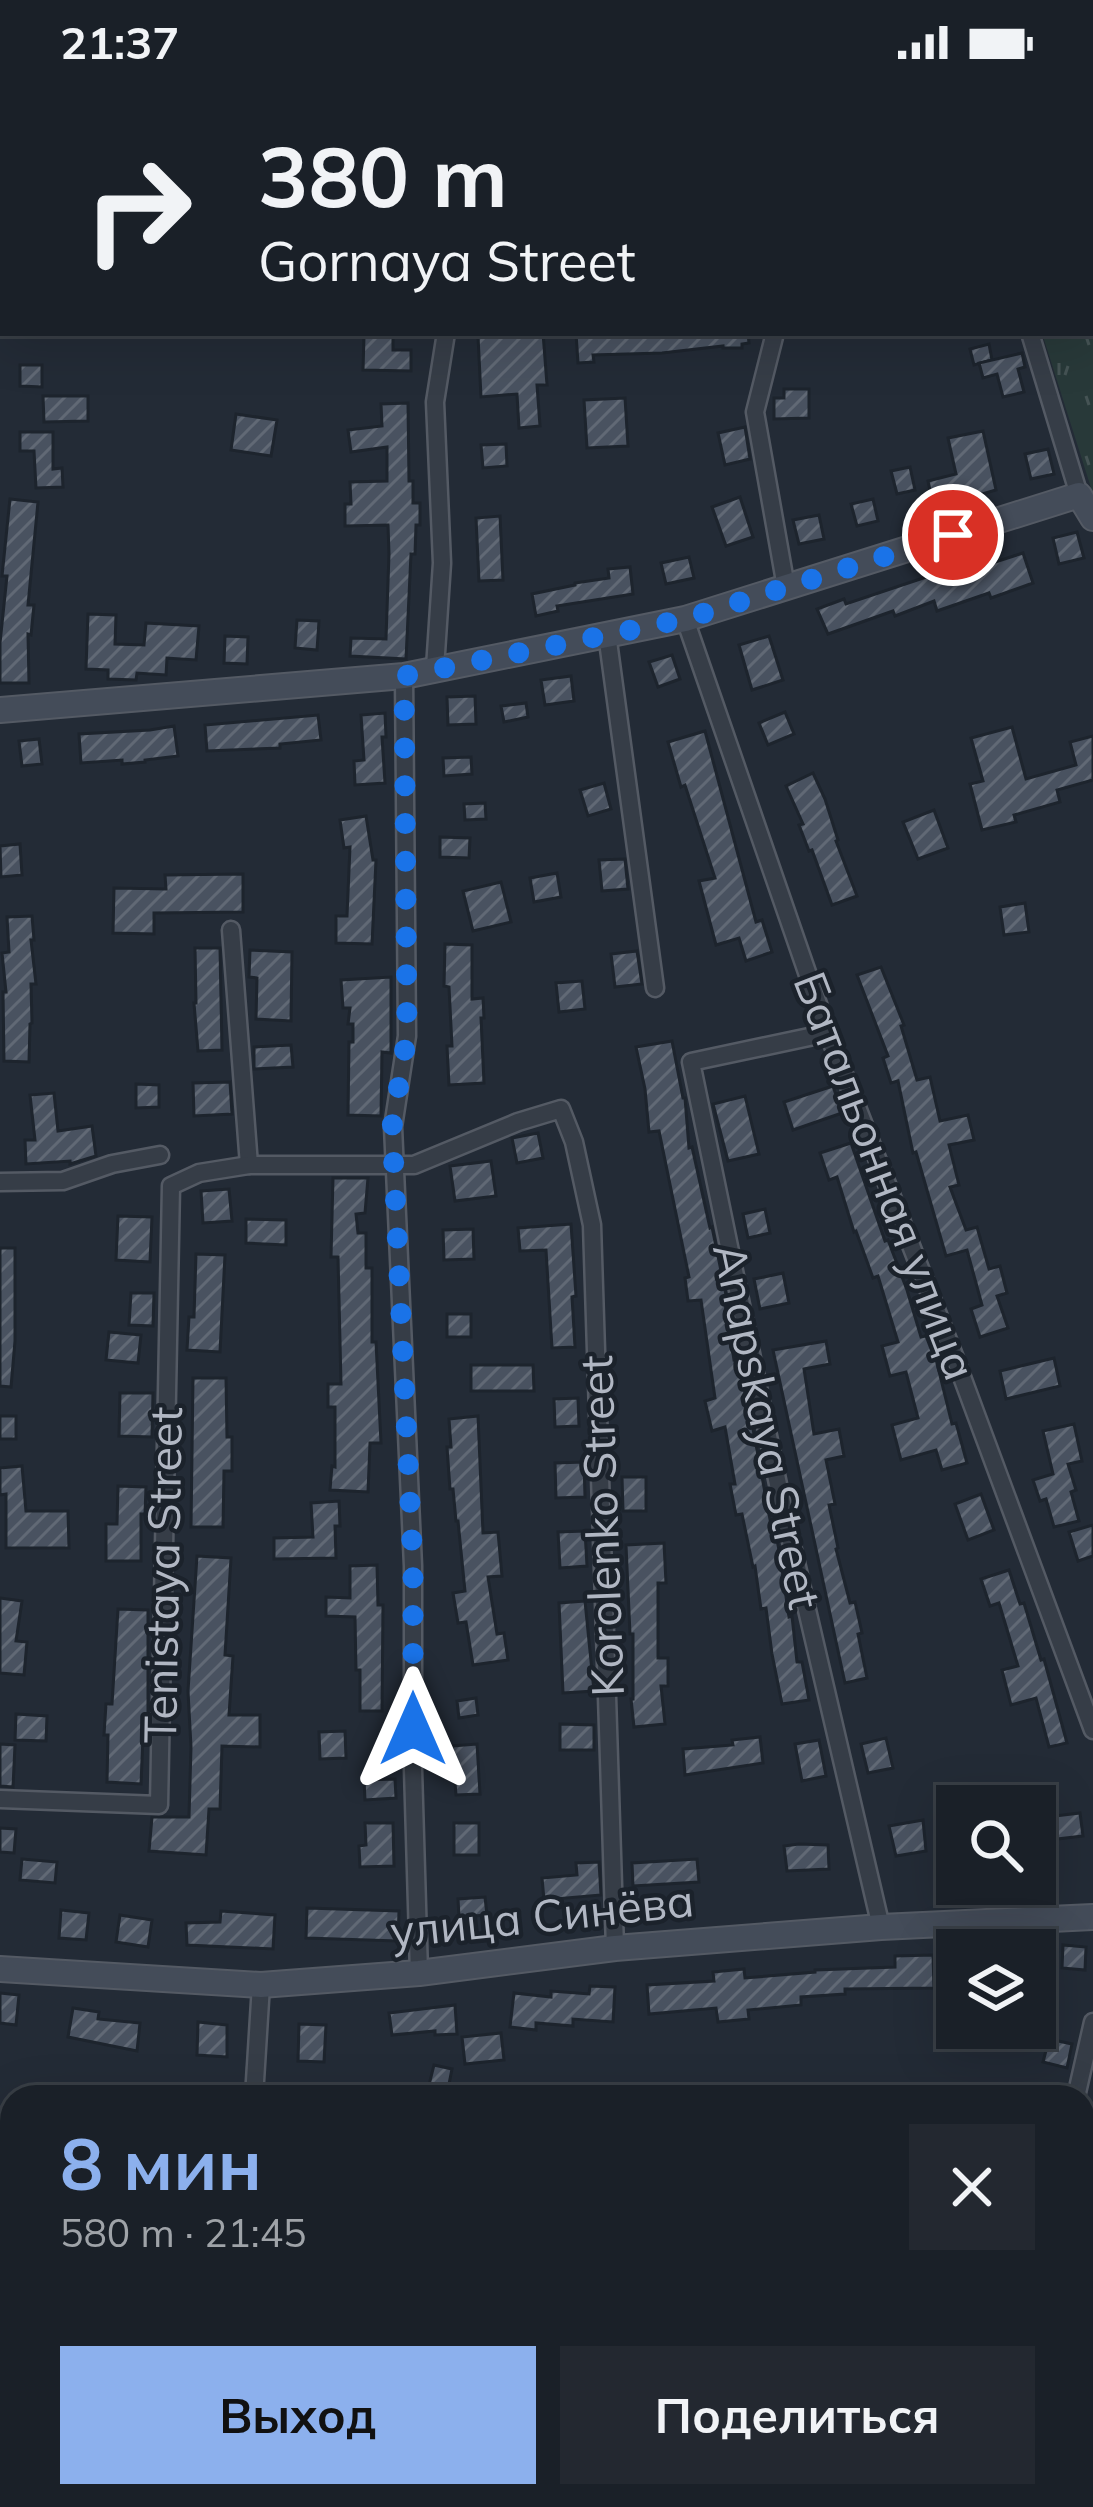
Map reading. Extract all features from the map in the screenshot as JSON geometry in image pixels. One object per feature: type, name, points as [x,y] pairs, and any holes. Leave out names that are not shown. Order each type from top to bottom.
[{"type":"main road","points":[[0,710],[404,676],[685,619],[1079,495],[1093,518]]},
{"type":"main road","name":"улица Синёва","points":[[0,1969],[261,1985],[418,1973],[614,1948],[881,1927],[1093,1917]]},
{"type":"street","points":[[435,668],[442,563],[435,402],[446,336]]},
{"type":"street","points":[[774,336],[754,412],[786,587]]},
{"type":"street","points":[[1031,336],[1079,495]]},
{"type":"street","name":"Батальонная улица","points":[[685,619],[828,1033],[1093,1730]]},
{"type":"street","points":[[607,634],[655,988]]},
{"type":"street","points":[[404,676],[407,1036],[392,1127],[413,1566],[418,1973]]},
{"type":"street","points":[[231,930],[249,1165],[396,1164]]},
{"type":"street","name":"Anapskaya Street","points":[[828,1033],[691,1062],[780,1494],[881,1927]]},
{"type":"street","name":"Korolenko Street","points":[[396,1164],[414,1165],[561,1109],[574,1142],[592,1225],[614,1948]]},
{"type":"street","points":[[0,1182],[63,1181],[112,1164],[160,1155]]},
{"type":"street","name":"Tenistaya Street","points":[[0,1799],[159,1805],[171,1186],[199,1173],[249,1165]]},
{"type":"street","points":[[255,2085],[261,1985]]},
{"type":"street","points":[[1079,2085],[1093,2022]]},
{"type":"green space","points":[[1043,336],[1093,336],[1093,494]]},
{"type":"building","points":[[364,336],[393,337],[393,350],[411,350],[411,371],[363,370]]},
{"type":"building","points":[[478,336],[543,336],[547,385],[537,385],[540,426],[519,428],[517,394],[481,397]]},
{"type":"building","points":[[576,336],[748,336],[749,343],[742,348],[593,355],[594,362],[578,363]]},
{"type":"building","points":[[989,344],[992,360],[974,365],[970,349]]},
{"type":"building","points":[[1022,353],[1025,367],[1018,369],[1024,392],[1003,397],[997,374],[983,378],[979,363]]},
{"type":"building","points":[[20,365],[42,365],[42,387],[20,386]]},
{"type":"building","points":[[784,389],[809,389],[809,418],[774,419],[774,398],[784,398]]},
{"type":"building","points":[[43,396],[88,396],[88,421],[44,422]]},
{"type":"building","points":[[625,398],[628,446],[587,448],[584,400]]},
{"type":"building","points":[[408,403],[409,481],[413,481],[413,503],[420,503],[420,525],[416,525],[415,554],[411,554],[406,659],[350,656],[351,638],[386,639],[389,554],[388,525],[345,526],[350,482],[387,481],[387,447],[351,452],[348,430],[382,426],[381,404]]},
{"type":"building","points":[[236,414],[277,420],[271,456],[231,450]]},
{"type":"building","points":[[745,427],[750,459],[725,465],[718,433]]},
{"type":"building","points":[[983,431],[996,490],[934,508],[928,481],[956,474],[948,438]]},
{"type":"building","points":[[20,432],[53,432],[53,469],[62,468],[63,487],[36,488],[34,451],[20,451]]},
{"type":"building","points":[[506,444],[507,466],[483,468],[481,445]]},
{"type":"building","points":[[1048,449],[1054,474],[1031,479],[1025,454]]},
{"type":"building","points":[[910,467],[915,490],[897,494],[891,471]]},
{"type":"building","points":[[740,497],[753,537],[726,546],[712,507]]},
{"type":"building","points":[[10,499],[38,502],[28,605],[34,605],[28,634],[29,683],[0,683],[7,576],[2,576]]},
{"type":"building","points":[[873,499],[878,521],[857,526],[851,504]]},
{"type":"building","points":[[819,515],[824,539],[799,544],[793,520]]},
{"type":"building","points":[[500,516],[503,580],[479,581],[476,518]]},
{"type":"building","points":[[1077,532],[1084,558],[1059,564],[1053,538]]},
{"type":"building","points":[[1023,553],[1033,583],[991,598],[989,593],[937,611],[934,601],[828,634],[817,609],[844,599],[846,604],[956,567],[958,574]]},
{"type":"building","points":[[689,557],[694,578],[666,584],[661,563]]},
{"type":"building","points":[[630,567],[633,594],[557,606],[558,611],[536,616],[532,594],[609,578],[608,569]]},
{"type":"building","points":[[88,614],[116,615],[115,644],[144,645],[146,623],[199,626],[196,660],[167,658],[166,675],[137,673],[136,680],[108,679],[108,670],[86,669]]},
{"type":"building","points":[[297,620],[319,621],[317,650],[295,648]]},
{"type":"building","points":[[225,636],[248,637],[247,664],[224,663]]},
{"type":"building","points":[[769,636],[783,680],[752,690],[739,645]]},
{"type":"building","points":[[672,655],[680,679],[658,687],[649,662]]},
{"type":"building","points":[[571,676],[574,701],[545,705],[541,680]]},
{"type":"building","points":[[475,696],[476,724],[448,725],[447,697]]},
{"type":"building","points":[[526,703],[528,717],[504,722],[501,706]]},
{"type":"building","points":[[785,712],[794,734],[768,745],[759,723]]},
{"type":"building","points":[[385,713],[385,783],[355,785],[354,761],[364,760],[361,715]]},
{"type":"building","points":[[318,715],[321,740],[280,744],[280,748],[207,751],[205,725]]},
{"type":"building","points":[[174,726],[178,756],[122,764],[122,760],[81,763],[79,734]]},
{"type":"building","points":[[1012,727],[1026,779],[1076,765],[1070,742],[1093,736],[1093,780],[1057,790],[1060,802],[1014,815],[1016,822],[982,830],[970,784],[983,781],[971,738]]},
{"type":"building","points":[[705,731],[756,922],[762,920],[772,952],[746,961],[739,938],[716,945],[699,881],[715,878],[668,742]]},
{"type":"building","points":[[39,739],[42,764],[22,766],[19,741]]},
{"type":"building","points":[[471,757],[472,774],[444,776],[443,758]]},
{"type":"building","points":[[813,773],[857,896],[832,905],[786,786]]},
{"type":"building","points":[[604,783],[611,809],[588,816],[580,790]]},
{"type":"building","points":[[485,803],[486,819],[465,820],[464,804]]},
{"type":"building","points":[[934,810],[948,848],[918,859],[903,822]]},
{"type":"building","points":[[366,816],[376,860],[372,944],[336,943],[336,916],[347,916],[350,847],[344,848],[340,820]]},
{"type":"building","points":[[440,837],[470,838],[469,858],[440,857]]},
{"type":"building","points":[[20,844],[22,875],[1,877],[0,846]]},
{"type":"building","points":[[625,859],[628,889],[602,891],[599,860]]},
{"type":"building","points":[[557,873],[561,897],[534,902],[530,878]]},
{"type":"building","points":[[243,874],[243,912],[154,913],[154,934],[113,933],[114,888],[166,889],[165,875]]},
{"type":"building","points":[[501,882],[511,922],[473,931],[463,891]]},
{"type":"building","points":[[1025,903],[1029,932],[1004,935],[1000,907]]},
{"type":"building","points":[[32,916],[36,984],[31,984],[29,1062],[4,1061],[2,953],[9,952],[7,917]]},
{"type":"building","points":[[445,944],[472,945],[472,999],[483,998],[484,1083],[449,1085],[447,1046],[452,1046],[449,987],[444,986]]},
{"type":"building","points":[[195,948],[220,948],[222,1050],[198,1051]]},
{"type":"building","points":[[250,950],[292,952],[291,1021],[256,1019],[257,978],[249,977]]},
{"type":"building","points":[[637,951],[642,984],[615,987],[611,954]]},
{"type":"building","points":[[881,967],[904,1025],[917,1080],[930,1077],[940,1121],[968,1115],[974,1140],[949,1145],[959,1185],[950,1187],[966,1230],[977,1227],[989,1269],[1000,1266],[1007,1293],[997,1296],[1008,1328],[980,1337],[971,1309],[982,1305],[967,1250],[946,1256],[913,1153],[898,1081],[891,1083],[883,1058],[888,1056],[857,975]]},
{"type":"building","points":[[391,977],[391,1053],[382,1052],[381,1116],[348,1115],[353,1024],[348,1024],[350,1008],[343,1008],[341,980]]},
{"type":"building","points":[[582,981],[585,1009],[559,1012],[556,983]]},
{"type":"building","points":[[672,1041],[685,1098],[689,1148],[712,1227],[734,1360],[738,1359],[792,1616],[797,1662],[802,1662],[809,1700],[782,1704],[766,1608],[761,1609],[742,1514],[736,1515],[725,1427],[712,1431],[705,1401],[715,1398],[701,1300],[688,1301],[685,1278],[689,1277],[659,1131],[649,1132],[636,1047]]},
{"type":"building","points":[[291,1045],[293,1067],[254,1069],[254,1047]]},
{"type":"building","points":[[230,1082],[232,1114],[194,1116],[193,1083]]},
{"type":"building","points":[[136,1084],[159,1085],[159,1107],[136,1108]]},
{"type":"building","points":[[833,1086],[842,1113],[793,1130],[784,1102]]},
{"type":"building","points":[[54,1093],[58,1131],[92,1126],[96,1156],[70,1164],[26,1164],[25,1140],[35,1140],[30,1095]]},
{"type":"building","points":[[745,1096],[759,1154],[728,1161],[713,1104]]},
{"type":"building","points":[[538,1133],[543,1158],[517,1163],[512,1138]]},
{"type":"building","points":[[851,1143],[921,1337],[930,1335],[967,1463],[942,1470],[936,1450],[901,1460],[892,1425],[918,1418],[906,1372],[890,1376],[882,1346],[898,1342],[878,1276],[873,1278],[837,1177],[829,1180],[820,1153]]},
{"type":"building","points":[[491,1161],[496,1196],[455,1201],[450,1166]]},
{"type":"building","points":[[333,1178],[368,1178],[365,1213],[356,1214],[358,1233],[366,1233],[366,1268],[372,1268],[372,1342],[376,1342],[381,1443],[370,1443],[368,1492],[330,1490],[335,1467],[335,1407],[328,1407],[328,1384],[341,1384],[338,1257],[331,1257]]},
{"type":"building","points":[[229,1189],[232,1221],[203,1223],[201,1191]]},
{"type":"building","points":[[765,1209],[770,1233],[748,1238],[743,1214]]},
{"type":"building","points":[[118,1216],[152,1217],[150,1262],[116,1260]]},
{"type":"building","points":[[246,1219],[286,1220],[286,1245],[246,1243]]},
{"type":"building","points":[[571,1224],[575,1347],[552,1348],[546,1250],[520,1251],[518,1228]]},
{"type":"building","points":[[473,1229],[474,1259],[444,1260],[443,1230]]},
{"type":"building","points":[[0,1248],[15,1248],[11,1387],[0,1386]]},
{"type":"building","points":[[196,1254],[225,1255],[220,1352],[187,1350],[189,1317],[194,1317]]},
{"type":"building","points":[[783,1273],[789,1303],[760,1309],[754,1279]]},
{"type":"building","points":[[131,1293],[154,1293],[153,1326],[129,1325]]},
{"type":"building","points":[[447,1314],[471,1314],[471,1337],[447,1337]]},
{"type":"building","points":[[109,1332],[141,1335],[138,1363],[106,1360]]},
{"type":"building","points":[[826,1341],[830,1364],[804,1369],[814,1434],[839,1429],[844,1456],[826,1460],[835,1504],[829,1505],[836,1549],[862,1633],[858,1634],[867,1678],[845,1683],[773,1350]]},
{"type":"building","points":[[1054,1358],[1060,1386],[1006,1399],[1000,1371]]},
{"type":"building","points":[[471,1365],[533,1365],[534,1391],[471,1391]]},
{"type":"building","points":[[193,1378],[226,1378],[232,1471],[224,1471],[223,1527],[191,1527]]},
{"type":"building","points":[[120,1393],[153,1393],[152,1437],[119,1436]]},
{"type":"building","points":[[578,1398],[579,1426],[555,1427],[554,1399]]},
{"type":"building","points":[[0,1416],[16,1416],[16,1439],[0,1439]]},
{"type":"building","points":[[478,1416],[483,1533],[498,1532],[502,1576],[488,1577],[497,1634],[504,1633],[508,1660],[473,1665],[466,1622],[458,1623],[453,1593],[465,1591],[447,1447],[451,1447],[449,1419]]},
{"type":"building","points":[[1074,1424],[1082,1461],[1068,1464],[1079,1521],[1054,1527],[1046,1499],[1040,1501],[1033,1480],[1053,1474],[1043,1431]]},
{"type":"building","points":[[584,1462],[585,1497],[556,1498],[555,1463]]},
{"type":"building","points":[[22,1466],[26,1511],[68,1511],[69,1548],[6,1548],[6,1494],[0,1495],[0,1468]]},
{"type":"building","points":[[622,1477],[646,1477],[646,1511],[623,1511]]},
{"type":"building","points":[[118,1486],[146,1487],[141,1561],[106,1561],[106,1524],[117,1524]]},
{"type":"building","points":[[981,1494],[994,1530],[968,1540],[955,1504]]},
{"type":"building","points":[[339,1501],[336,1558],[274,1559],[274,1538],[313,1537],[311,1503]]},
{"type":"building","points":[[1093,1525],[1093,1556],[1078,1561],[1069,1532]]},
{"type":"building","points":[[585,1531],[587,1566],[560,1568],[558,1532]]},
{"type":"building","points":[[664,1543],[666,1583],[658,1583],[658,1658],[668,1658],[668,1686],[661,1686],[665,1724],[634,1727],[626,1545]]},
{"type":"building","points":[[197,1556],[231,1558],[225,1655],[233,1656],[229,1715],[260,1715],[260,1747],[222,1746],[220,1809],[209,1809],[206,1855],[149,1851],[152,1817],[189,1817],[188,1691]]},
{"type":"building","points":[[377,1565],[378,1605],[383,1605],[382,1711],[360,1711],[355,1617],[326,1616],[326,1597],[350,1598],[350,1566]]},
{"type":"building","points":[[1009,1570],[1044,1659],[1067,1743],[1049,1747],[1036,1698],[1011,1705],[1002,1670],[1018,1666],[999,1603],[990,1606],[981,1579]]},
{"type":"building","points":[[0,1598],[22,1601],[16,1641],[27,1642],[24,1675],[0,1673]]},
{"type":"building","points":[[585,1601],[594,1691],[563,1693],[559,1603]]},
{"type":"building","points":[[118,1609],[148,1610],[148,1737],[143,1737],[141,1784],[107,1782],[108,1735],[104,1735],[106,1704],[112,1704]]},
{"type":"building","points":[[476,1698],[478,1715],[459,1718],[457,1701]]},
{"type":"building","points":[[16,1714],[47,1716],[46,1741],[15,1740]]},
{"type":"building","points":[[560,1724],[594,1725],[594,1750],[560,1750]]},
{"type":"building","points":[[345,1731],[346,1758],[320,1759],[319,1732]]},
{"type":"building","points":[[760,1737],[763,1763],[685,1775],[683,1749],[733,1745],[732,1740]]},
{"type":"building","points":[[886,1738],[893,1768],[868,1773],[861,1744]]},
{"type":"building","points":[[819,1740],[826,1776],[802,1781],[795,1744]]},
{"type":"building","points":[[0,1744],[15,1745],[13,1787],[0,1786]]},
{"type":"building","points":[[477,1744],[480,1794],[456,1795],[452,1746]]},
{"type":"building","points":[[395,1779],[396,1798],[365,1800],[364,1780]]},
{"type":"building","points":[[1080,1813],[1083,1836],[1057,1839],[1056,1816]]},
{"type":"building","points":[[923,1820],[926,1851],[896,1856],[889,1826]]},
{"type":"building","points":[[365,1823],[393,1823],[394,1866],[360,1867]]},
{"type":"building","points":[[454,1823],[479,1823],[479,1855],[454,1855]]},
{"type":"building","points":[[0,1828],[16,1829],[14,1853],[0,1852]]},
{"type":"building","points":[[828,1845],[829,1869],[787,1871],[784,1846]]},
{"type":"building","points":[[22,1859],[57,1862],[55,1883],[20,1880]]},
{"type":"building","points":[[697,1859],[699,1882],[633,1886],[632,1863]]},
{"type":"building","points":[[599,1862],[601,1895],[544,1900],[542,1878],[577,1875],[576,1863]]},
{"type":"building","points":[[485,1897],[487,1915],[459,1917],[458,1899]]},
{"type":"building","points":[[307,1908],[399,1911],[398,1941],[306,1938]]},
{"type":"building","points":[[61,1910],[89,1913],[86,1940],[59,1938]]},
{"type":"building","points":[[221,1911],[275,1915],[273,1949],[187,1945],[186,1923],[220,1922]]},
{"type":"building","points":[[120,1915],[152,1920],[148,1947],[116,1942]]},
{"type":"building","points":[[1063,1945],[1086,1947],[1085,1970],[1062,1968]]},
{"type":"building","points":[[933,1955],[934,1988],[845,1989],[845,1994],[801,1997],[801,2005],[748,2010],[749,2019],[718,2022],[716,2008],[649,2014],[647,1985],[714,1981],[713,1972],[744,1969],[745,1978],[895,1967],[895,1956]]},
{"type":"building","points":[[590,1986],[615,1987],[613,2022],[573,2019],[573,2026],[510,2027],[514,1993],[589,1994]]},
{"type":"building","points":[[0,1993],[19,1995],[16,2025],[0,2023]]},
{"type":"building","points":[[455,2005],[457,2034],[392,2035],[389,2013]]},
{"type":"building","points":[[73,2008],[99,2012],[98,2019],[140,2023],[137,2051],[68,2037]]},
{"type":"building","points":[[198,2022],[227,2025],[227,2057],[197,2055]]},
{"type":"building","points":[[299,2024],[326,2025],[324,2062],[298,2061]]},
{"type":"building","points":[[501,2033],[504,2060],[465,2064],[462,2037]]},
{"type":"building","points":[[1056,2041],[1072,2044],[1067,2068],[1043,2062],[1046,2049],[1056,2049]]},
{"type":"building","points":[[434,2065],[452,2069],[449,2085],[429,2085]]},
{"type":"route","points":[[413,1729],[413,1566],[392,1127],[407,1036],[404,676],[685,619],[953,535]]}]
